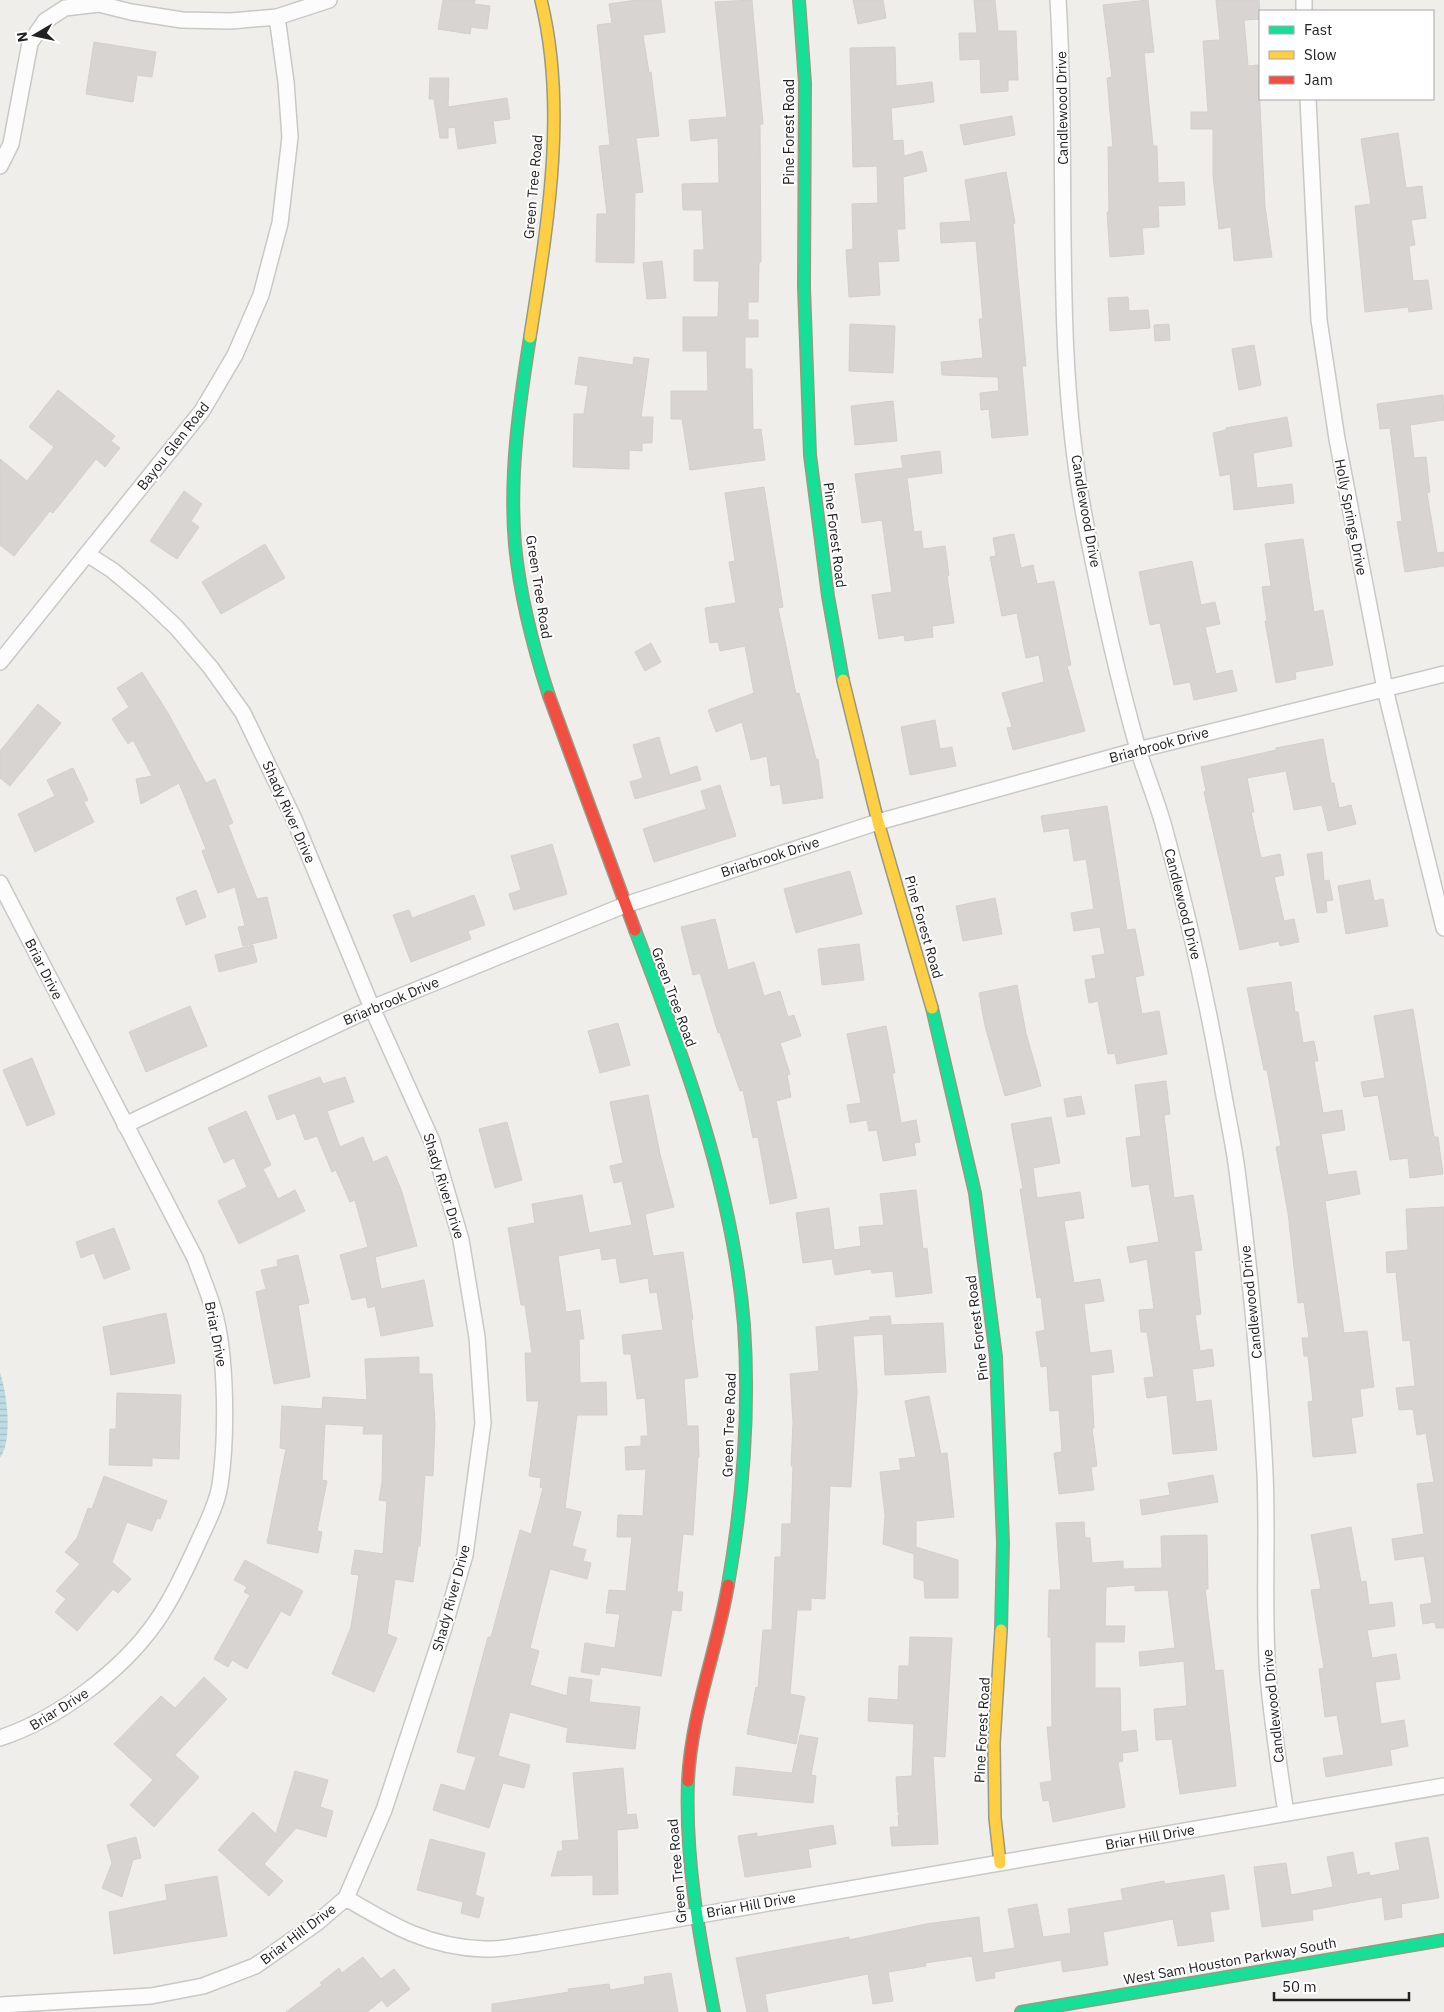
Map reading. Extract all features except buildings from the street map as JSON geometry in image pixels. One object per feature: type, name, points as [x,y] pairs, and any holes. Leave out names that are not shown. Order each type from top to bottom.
[{"type":"street","points":[[0,166],[10,144],[30,43],[45,21],[65,8],[98,4],[131,12],[182,20],[231,21],[277,17],[328,0]]},
{"type":"street","name":"Green Tree Road","points":[[541,0],[548,27],[554,95],[552,170],[539,276],[522,380],[514,458],[515,543],[529,632],[559,728],[693,1093],[724,1200],[740,1290],[747,1389],[740,1509],[725,1607],[688,1772],[686,1835],[695,1915],[714,2012]]},
{"type":"street","name":"Pine Forest Road","points":[[799,0],[805,83],[804,287],[810,455],[828,596],[846,697],[878,822],[924,978],[975,1193],[996,1357],[1003,1543],[1001,1656],[994,1743],[995,1818],[1000,1863]]},
{"type":"street","name":"Candlewood Drive","points":[[1058,0],[1064,144],[1062,294],[1070,414],[1084,512],[1138,750],[1163,822],[1188,920],[1213,1033],[1237,1166],[1254,1324],[1265,1474],[1268,1675],[1275,1741],[1286,1813]]},
{"type":"street","name":"Bayou Glen Road","points":[[0,662],[202,411],[234,356],[261,295],[280,224],[290,137],[286,82],[277,17]]},
{"type":"street","name":"Holly Springs Drive","points":[[1308,100],[1319,320],[1338,448],[1385,689],[1444,928]]},
{"type":"street","name":"Shady River Drive","points":[[87,554],[112,570],[176,627],[211,668],[243,713],[294,819],[372,1008],[432,1141],[461,1240],[477,1337],[483,1423],[476,1489],[465,1555],[446,1622],[384,1810],[346,1898]]},
{"type":"street","name":"Briarbrook Drive","points":[[125,1125],[372,1008],[625,905],[878,822],[1138,750],[1444,674]]},
{"type":"street","name":"Briar Drive","points":[[0,884],[194,1258],[214,1309],[224,1376],[220,1487],[204,1531],[183,1575],[155,1623],[121,1661],[85,1694],[28,1729],[0,1738]]},
{"type":"street","name":"Briar Hill Drive","points":[[0,2005],[151,1996],[203,1986],[255,1966],[318,1922],[346,1898],[403,1931],[442,1944],[486,1949],[538,1943],[1444,1786]]},
{"type":"street","name":"West Sam Houston Parkway South","points":[[1021,2012],[1444,1940]]},
{"type":"water","points":[[0,1373],[7,1404],[8,1428],[4,1450],[0,1458]]},
{"type":"traffic: fast","points":[[799,0],[805,83],[804,287],[810,455],[828,596],[843,680]]},
{"type":"traffic: fast","points":[[530,337],[516,441],[513,519],[517,564],[524,602],[549,696]]},
{"type":"traffic: fast","points":[[635,930],[671,1026],[704,1124],[718,1174],[738,1274],[746,1358],[746,1423],[738,1520],[728,1585]]},
{"type":"traffic: fast","points":[[932,1008],[975,1193],[996,1357],[1003,1543],[1001,1630]]},
{"type":"traffic: fast","points":[[688,1781],[689,1839],[694,1897],[714,2012]]},
{"type":"traffic: fast","points":[[1021,2012],[1444,1940]]},
{"type":"traffic: slow","points":[[530,337],[548,211],[554,126],[549,42],[541,0]]},
{"type":"traffic: slow","points":[[843,680],[878,822],[932,1008]]},
{"type":"traffic: slow","points":[[1000,1863],[995,1818],[994,1743],[1001,1630]]},
{"type":"traffic: jam","points":[[549,696],[635,930]]},
{"type":"traffic: jam","points":[[688,1781],[694,1731],[728,1585]]}]
